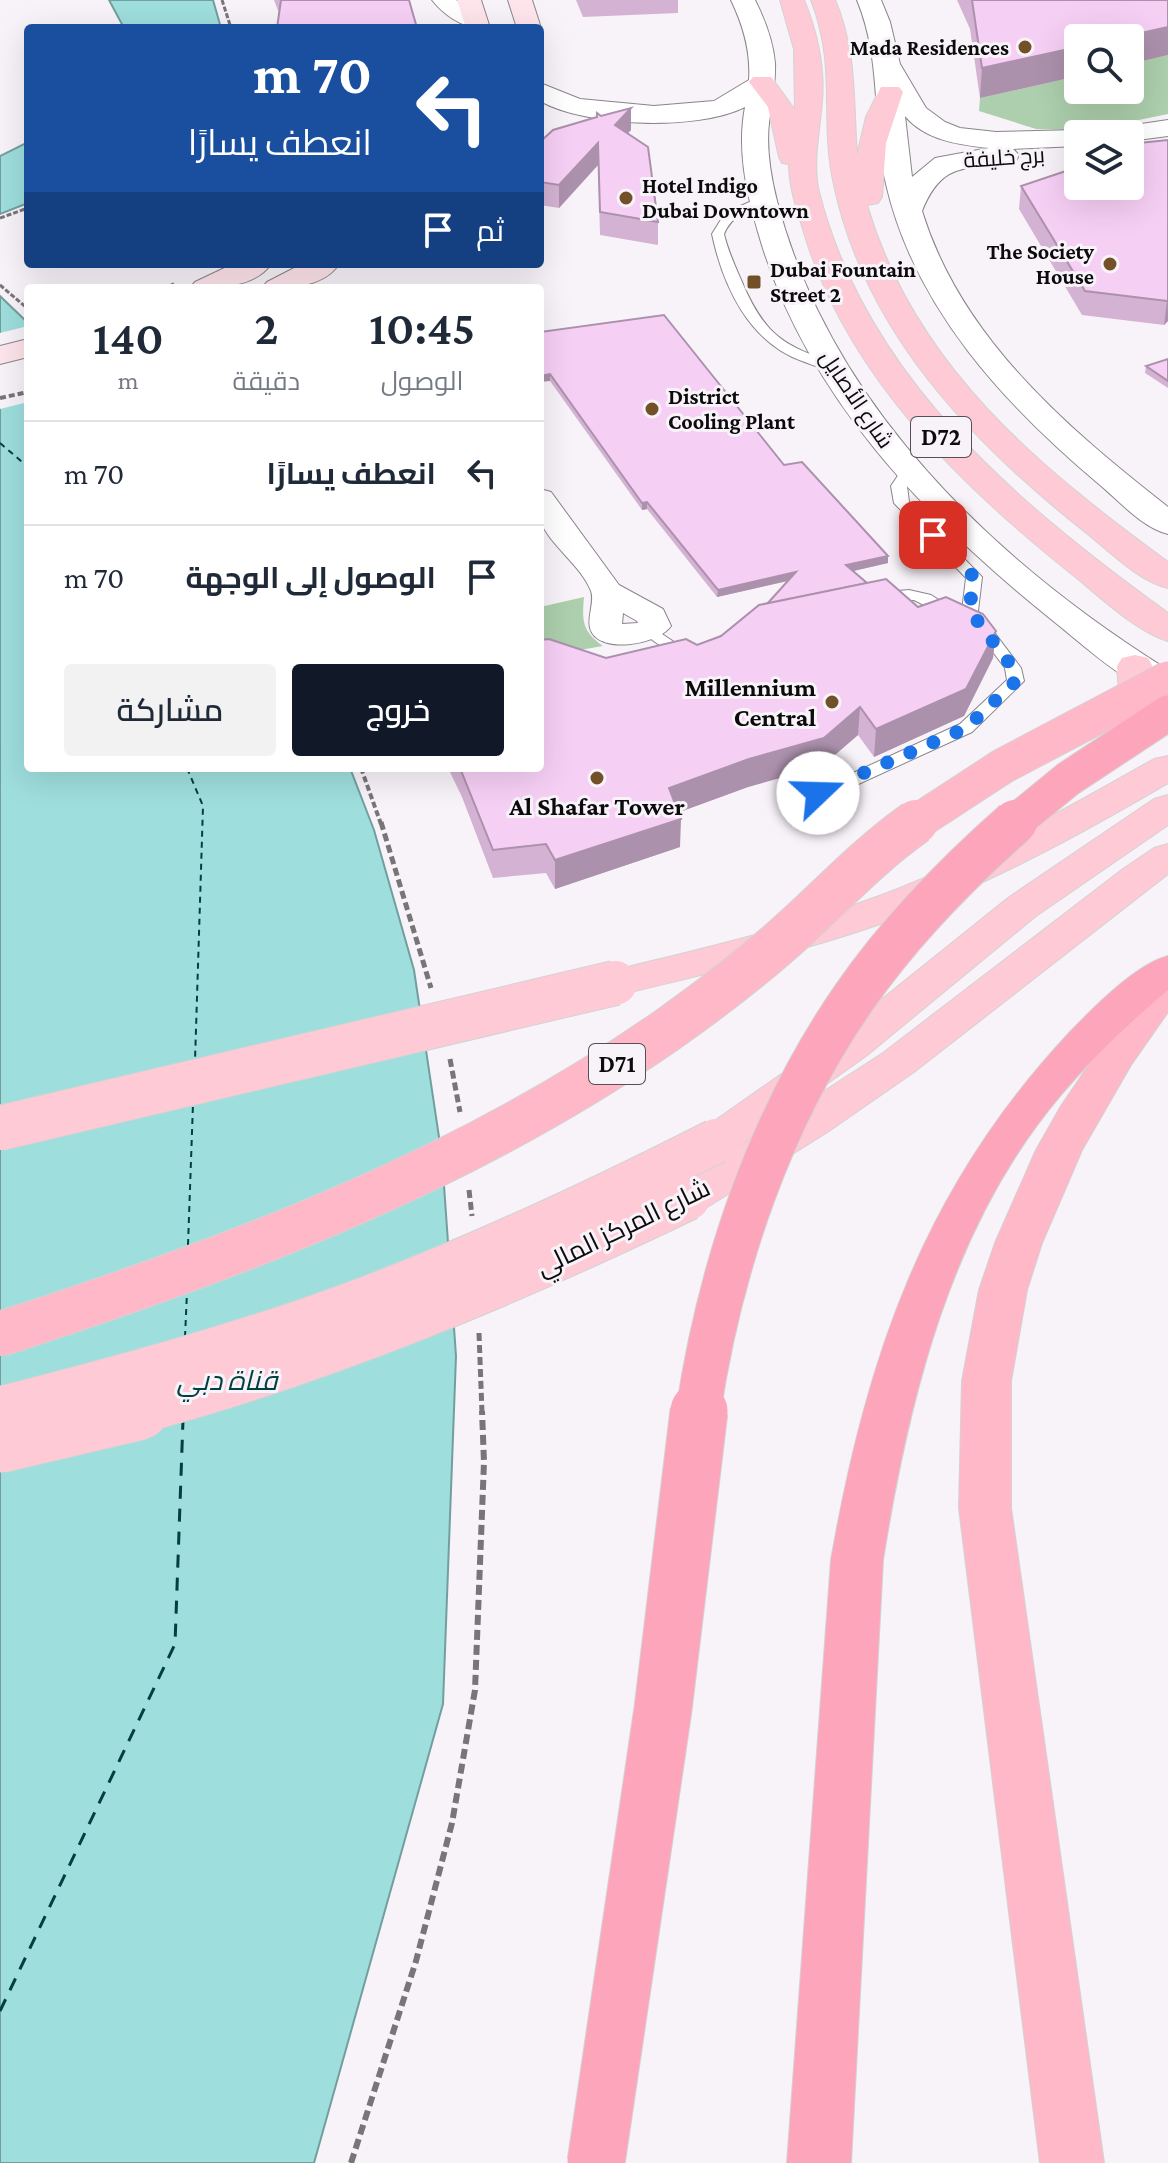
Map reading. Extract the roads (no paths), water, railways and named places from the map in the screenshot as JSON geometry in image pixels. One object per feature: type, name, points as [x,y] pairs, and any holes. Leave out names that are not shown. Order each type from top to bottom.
[{"type":"highway","name":"D71","points":[[0,1334],[126,1293],[286,1233],[433,1167],[501,1132],[622,1060],[726,986],[867,861],[946,800],[1152,673]]},
{"type":"highway","points":[[596,2163],[660,1736],[694,1442],[719,1304],[742,1228],[795,1100],[824,1044],[914,922],[966,867],[1067,778],[1168,713]]},
{"type":"highway","points":[[819,2163],[854,1588],[864,1506],[888,1406],[931,1273],[975,1183],[1045,1084],[1094,1032],[1168,969]]},
{"type":"highway","points":[[1072,2163],[985,1508],[982,1450],[985,1395],[992,1339],[1004,1286],[1040,1190],[1096,1088],[1168,982]]},
{"type":"main road","points":[[520,0],[528,24]]},
{"type":"main road","name":"شارع الأصايل","points":[[792,0],[803,30],[810,74],[802,177],[819,240],[846,304],[865,338],[915,408],[1026,521],[1168,630]]},
{"type":"main road","name":"D72","points":[[823,0],[833,23],[843,64],[843,159],[857,226],[886,293],[903,322],[946,383],[974,414],[1061,496],[1168,578]]},
{"type":"main road","points":[[857,226],[868,218],[871,145],[889,78]]},
{"type":"main road","points":[[762,82],[781,106],[789,149],[802,177]]},
{"type":"main road","points":[[214,284],[248,268]]},
{"type":"main road","points":[[289,284],[319,274]]},
{"type":"main road","points":[[0,355],[24,349]]},
{"type":"main road","points":[[0,384],[24,377]]},
{"type":"main road","points":[[1083,816],[1137,728],[1140,695],[1152,673]]},
{"type":"main road","points":[[0,1128],[615,983],[840,924],[995,863],[1168,767]]},
{"type":"main road","points":[[0,1409],[209,1352],[411,1282],[571,1213],[716,1141],[840,1054],[1022,907],[1168,807]]},
{"type":"main road","name":"شارع المركز المالي","points":[[0,1444],[202,1393],[310,1358],[510,1282],[688,1198],[775,1146],[903,1059],[1081,917],[1168,856]]},
{"type":"street","points":[[443,0],[457,12],[475,17]]},
{"type":"street","name":"شارع الأصايل","points":[[743,0],[757,34],[763,66],[756,143],[763,200],[788,282],[833,366],[908,471],[985,550],[1168,685]]},
{"type":"street","points":[[869,0],[883,37],[896,165],[922,252],[942,294],[976,342],[1051,424],[1168,524]]},
{"type":"street","points":[[889,78],[904,87],[921,118],[954,134],[1003,141],[1064,139]]},
{"type":"street","points":[[544,93],[560,103],[586,109],[681,114],[734,103],[762,82]]},
{"type":"street","points":[[544,117],[572,115],[679,122],[726,131],[756,143]]},
{"type":"street","points":[[1144,131],[1168,128]]},
{"type":"street","points":[[1144,147],[1168,144]]},
{"type":"street","name":"برج خليفة","points":[[908,211],[921,180],[942,165],[980,156],[1064,153]]},
{"type":"street","points":[[544,504],[608,592],[606,628],[621,635],[646,633]]},
{"type":"lane","points":[[763,200],[727,218],[718,234],[744,307],[761,334],[774,344],[810,360],[833,366]]},
{"type":"lane","points":[[798,792],[831,790],[966,728],[1016,681],[1013,668],[970,611],[968,604],[976,586],[974,577],[902,503],[899,486],[908,471]]},
{"type":"lane","points":[[856,603],[900,593],[919,594],[986,634]]},
{"type":"lane","points":[[646,633],[698,663]]},
{"type":"lane","points":[[646,633],[676,668]]},
{"type":"water","points":[[109,0],[213,0],[220,24],[122,24]]},
{"type":"water","points":[[24,144],[24,205],[0,214],[0,156]]},
{"type":"water","name":"قناة دبي","points":[[0,296],[24,319],[24,772],[352,772],[374,830],[414,970],[442,1157],[456,1356],[443,1704],[314,2163],[0,2163]]},
{"type":"place","name":"Mada Residences","points":[[1025,47]]},
{"type":"place","name":"Hotel Indigo Dubai Downtown","points":[[626,198]]},
{"type":"place","name":"The Society House","points":[[1110,264]]},
{"type":"place","name":"Dubai Fountain Street 2","points":[[754,282]]},
{"type":"place","name":"District Cooling Plant","points":[[652,409]]},
{"type":"place","name":"Millennium Central","points":[[832,702]]},
{"type":"place","name":"Al Shafar Tower","points":[[597,778]]}]
